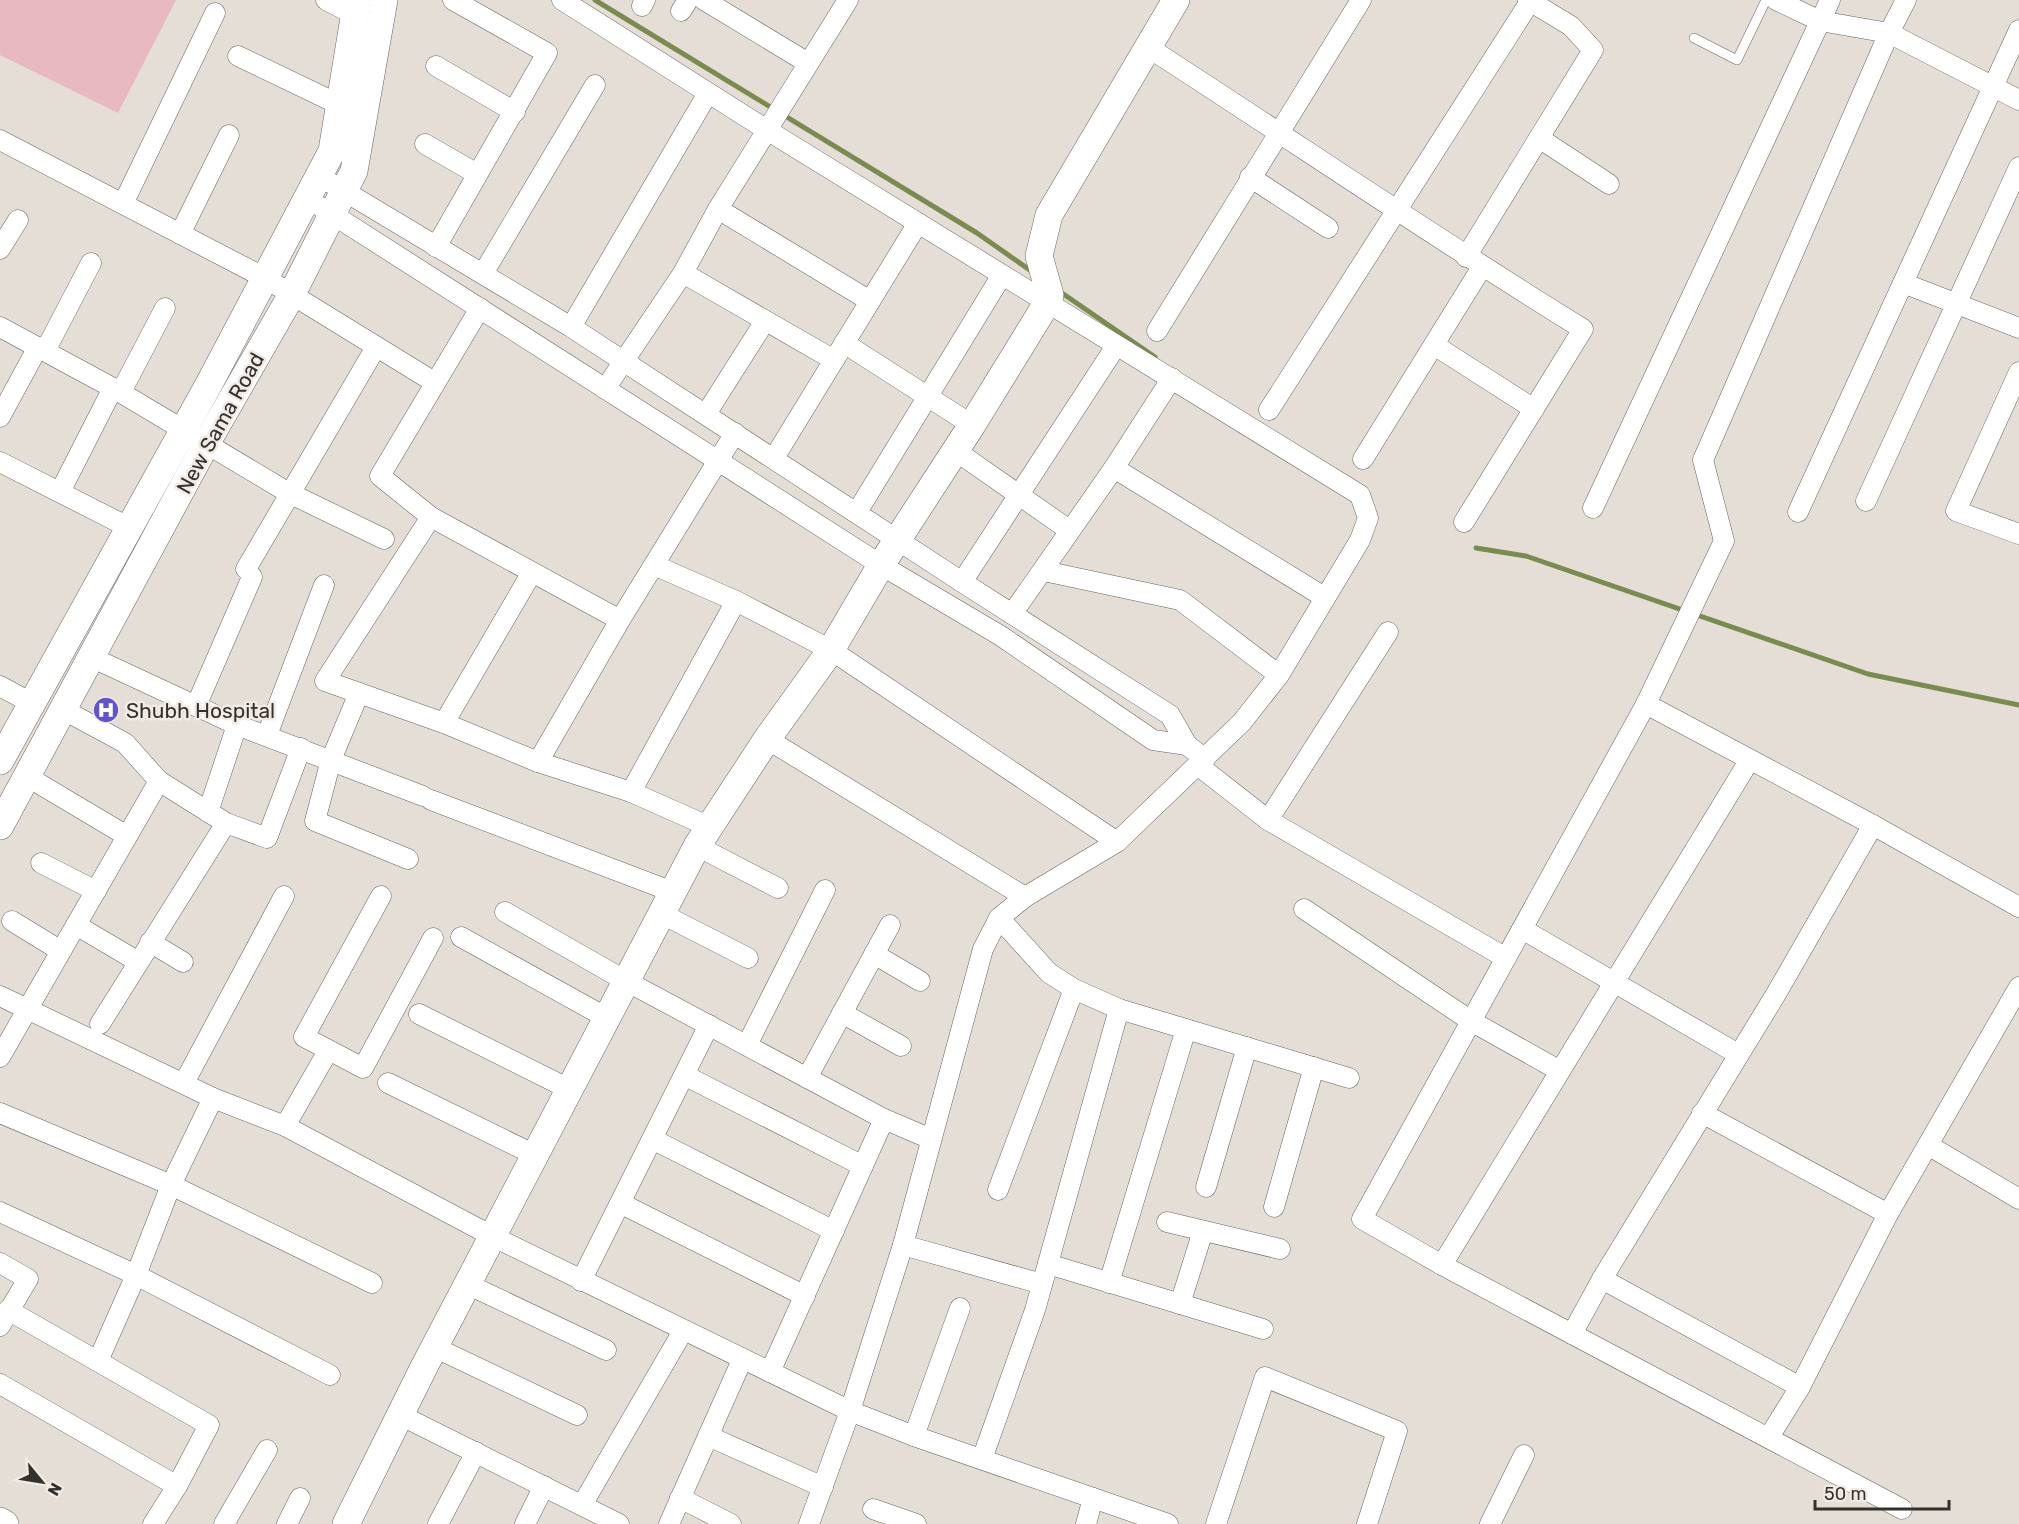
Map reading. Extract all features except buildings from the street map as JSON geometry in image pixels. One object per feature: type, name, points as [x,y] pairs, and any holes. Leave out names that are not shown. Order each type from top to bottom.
[{"type":"main road","name":"New Sama Road","points":[[0,826],[93,658],[206,444],[291,296],[333,216],[358,157],[384,0]]},
{"type":"main road","points":[[346,1524],[434,1347],[704,836],[767,739],[831,650],[881,565],[956,451],[1048,299],[1039,256],[1050,215],[1146,46],[1176,0]]},
{"type":"main road","name":"New Sama Road","points":[[0,761],[183,431],[332,152],[356,7]]},
{"type":"main road","points":[[0,1521],[5,1524]]},
{"type":"street","points":[[326,0],[356,7]]},
{"type":"street","points":[[436,246],[547,53],[453,0]]},
{"type":"street","points":[[562,0],[708,93],[771,126],[918,223],[1002,275],[1048,299],[1116,346],[1172,378],[1360,495],[1368,518],[1360,540],[1279,675],[1259,703],[1202,762],[1117,842],[1024,897],[999,918],[983,949],[903,1245],[850,1411],[809,1524]]},
{"type":"street","points":[[704,0],[808,63]]},
{"type":"street","points":[[1157,332],[1278,131],[1361,0]]},
{"type":"street","points":[[1269,410],[1530,0],[1571,26],[1593,50],[1539,138],[1474,262],[1434,345],[1363,459]]},
{"type":"street","points":[[1776,0],[1820,21],[1889,33],[2019,100]]},
{"type":"street","points":[[1593,508],[1830,0]]},
{"type":"street","points":[[1902,1509],[1442,1265],[1362,1219],[1646,704],[1725,541],[1703,460],[1889,33],[1906,0]]},
{"type":"street","points":[[605,389],[682,273],[718,209],[847,1]]},
{"type":"street","points":[[123,204],[215,13]]},
{"type":"street","points":[[1798,512],[2019,30]]},
{"type":"street","points":[[1146,46],[1399,209],[1474,262],[1583,329],[1464,522]]},
{"type":"street","points":[[238,56],[340,105]]},
{"type":"street","points":[[436,66],[515,112]]},
{"type":"street","points":[[484,272],[595,85]]},
{"type":"street","points":[[571,327],[708,93]]},
{"type":"street","points":[[180,234],[229,135]]},
{"type":"street","points":[[1539,138],[1609,184]]},
{"type":"street","points":[[0,140],[265,278],[434,382]]},
{"type":"street","points":[[425,144],[477,174]]},
{"type":"street","points":[[1866,501],[2019,167]]},
{"type":"street","points":[[1250,177],[1328,228]]},
{"type":"street","points":[[313,187],[345,190],[436,246],[484,272],[735,432],[897,540],[1170,715],[1188,745],[1202,762],[1268,820],[1506,958]]},
{"type":"street","points":[[313,187],[333,216],[881,565],[1001,636],[1153,740],[1188,745]]},
{"type":"street","points":[[718,209],[870,301]]},
{"type":"street","points":[[0,249],[18,220]]},
{"type":"street","points":[[774,458],[918,223]]},
{"type":"street","points":[[0,417],[91,263]]},
{"type":"street","points":[[682,273],[834,360]]},
{"type":"street","points":[[857,512],[1002,275]]},
{"type":"street","points":[[1903,283],[2019,328]]},
{"type":"street","points":[[60,492],[165,308]]},
{"type":"street","points":[[480,308],[380,476],[431,517],[620,620]]},
{"type":"street","points":[[706,414],[765,321]]},
{"type":"street","points":[[0,327],[117,390],[289,492],[384,539]]},
{"type":"street","points":[[844,343],[972,425]]},
{"type":"street","points":[[1434,345],[1534,408]]},
{"type":"street","points":[[962,582],[1116,346]]},
{"type":"street","points":[[196,706],[249,573],[289,492],[376,347]]},
{"type":"street","points":[[2019,372],[2011,410],[1956,511],[2019,534]]},
{"type":"street","points":[[1012,614],[1114,468],[1172,378]]},
{"type":"street","points":[[538,762],[620,620],[735,432]]},
{"type":"street","points":[[956,451],[1069,530]]},
{"type":"street","points":[[2,467],[60,492],[130,528]]},
{"type":"street","points":[[1114,468],[1324,597]]},
{"type":"street","points":[[431,517],[325,681],[444,723],[538,762],[631,792],[704,836],[778,888]]},
{"type":"street","points":[[654,565],[736,601],[831,650],[1117,842]]},
{"type":"street","points":[[1044,571],[1180,600],[1279,675]]},
{"type":"street","points":[[444,723],[531,573]]},
{"type":"street","points":[[267,735],[324,585]]},
{"type":"street","points":[[631,792],[736,601]]},
{"type":"street","points":[[1268,820],[1388,632]]},
{"type":"street","points":[[93,658],[237,725],[427,798],[668,903],[748,958]]},
{"type":"street","points":[[0,686],[33,704]]},
{"type":"street","points":[[359,693],[332,760],[315,821],[408,859]]},
{"type":"street","points":[[1646,704],[1749,761],[1873,825],[2019,907]]},
{"type":"street","points":[[64,710],[124,743],[159,781],[208,812],[226,823],[267,838],[301,748]]},
{"type":"street","points":[[208,812],[237,725]]},
{"type":"street","points":[[767,739],[1024,897]]},
{"type":"street","points":[[1442,1265],[1749,761]]},
{"type":"street","points":[[0,1057],[159,781]]},
{"type":"street","points":[[38,783],[127,836]]},
{"type":"street","points":[[100,1024],[137,961],[226,823]]},
{"type":"street","points":[[1572,1334],[1602,1279],[1873,825]]},
{"type":"street","points":[[41,863],[96,891]]},
{"type":"street","points":[[747,1045],[825,890]]},
{"type":"street","points":[[184,1083],[284,896]]},
{"type":"street","points":[[381,896],[304,1037],[363,1068],[433,938]]},
{"type":"street","points":[[1304,909],[1471,1021],[1560,1071]]},
{"type":"street","points":[[505,912],[709,1026],[884,1119],[931,1139]]},
{"type":"street","points":[[999,918],[1049,973],[1074,989],[1119,1009],[1349,1078]]},
{"type":"street","points":[[12,921],[61,951]]},
{"type":"street","points":[[76,925],[137,961]]},
{"type":"street","points":[[807,1077],[890,925]]},
{"type":"street","points":[[1522,929],[1613,984],[1738,1054]]},
{"type":"street","points":[[461,937],[607,1018]]},
{"type":"street","points":[[150,942],[183,962]]},
{"type":"street","points":[[874,954],[920,981]]},
{"type":"street","points":[[1769,1437],[1800,1387],[1888,1214],[2019,987]]},
{"type":"street","points":[[998,1190],[1074,989]]},
{"type":"street","points":[[0,996],[213,1098],[285,1126],[581,1281],[850,1411],[914,1436],[1168,1524]]},
{"type":"street","points":[[982,1459],[1042,1284],[1119,1009]]},
{"type":"street","points":[[842,1013],[901,1046]]},
{"type":"street","points":[[419,1014],[571,1090]]},
{"type":"street","points":[[581,1281],[709,1026]]},
{"type":"street","points":[[1109,1283],[1186,1029]]},
{"type":"street","points":[[1206,1187],[1247,1047]]},
{"type":"street","points":[[285,1126],[328,1051]]},
{"type":"street","points":[[1274,1207],[1314,1067]]},
{"type":"street","points":[[684,1075],[863,1166]]},
{"type":"street","points":[[388,1083],[535,1155]]},
{"type":"street","points":[[98,1361],[136,1275],[171,1185],[213,1098]]},
{"type":"street","points":[[0,1113],[171,1185],[372,1283]]},
{"type":"street","points":[[1702,1113],[1888,1214]]},
{"type":"street","points":[[770,1372],[884,1119]]},
{"type":"street","points":[[652,1138],[834,1231]]},
{"type":"street","points":[[1928,1145],[2019,1199]]},
{"type":"street","points":[[620,1203],[805,1296]]},
{"type":"street","points":[[0,1212],[136,1275],[330,1375]]},
{"type":"street","points":[[1167,1222],[1280,1249]]},
{"type":"street","points":[[1180,1304],[1203,1230]]},
{"type":"street","points":[[903,1245],[1042,1284]]},
{"type":"street","points":[[0,1263],[28,1279],[4,1318],[98,1361],[209,1425],[177,1486],[153,1524]]},
{"type":"street","points":[[1048,1264],[1263,1329]]},
{"type":"street","points":[[1602,1279],[1800,1387]]},
{"type":"street","points":[[467,1284],[606,1350]]},
{"type":"street","points":[[914,1436],[960,1308]]},
{"type":"street","points":[[582,1505],[683,1331]]},
{"type":"street","points":[[434,1347],[577,1415]]},
{"type":"street","points":[[669,1524],[742,1360]]},
{"type":"street","points":[[1216,1524],[1265,1377],[1397,1431],[1367,1524]]},
{"type":"street","points":[[0,1384],[177,1486]]},
{"type":"street","points":[[400,1415],[617,1524]]},
{"type":"street","points":[[708,1436],[822,1487]]},
{"type":"street","points":[[224,1524],[267,1450]]},
{"type":"street","points":[[438,1524],[476,1452]]},
{"type":"street","points":[[1490,1524],[1524,1455]]},
{"type":"street","points":[[525,1524],[544,1486]]},
{"type":"street","points":[[287,1524],[300,1498]]},
{"type":"street","points":[[680,1498],[731,1524]]},
{"type":"street","points":[[1086,1524],[1093,1498]]},
{"type":"street","points":[[873,1509],[916,1524]]},
{"type":"lane","points":[[1694,38],[1737,60],[1766,0]]},
{"type":"shaded area","points":[[0,0],[176,0],[118,113],[0,55]]},
{"type":"waterway","points":[[595,0],[977,233],[1034,273]]},
{"type":"waterway","points":[[1059,291],[1155,357]]},
{"type":"waterway","points":[[1476,548],[1526,556],[1868,674],[2019,705]]},
{"type":"place","name":"Shubh Hospital","points":[[106,710]]}]
